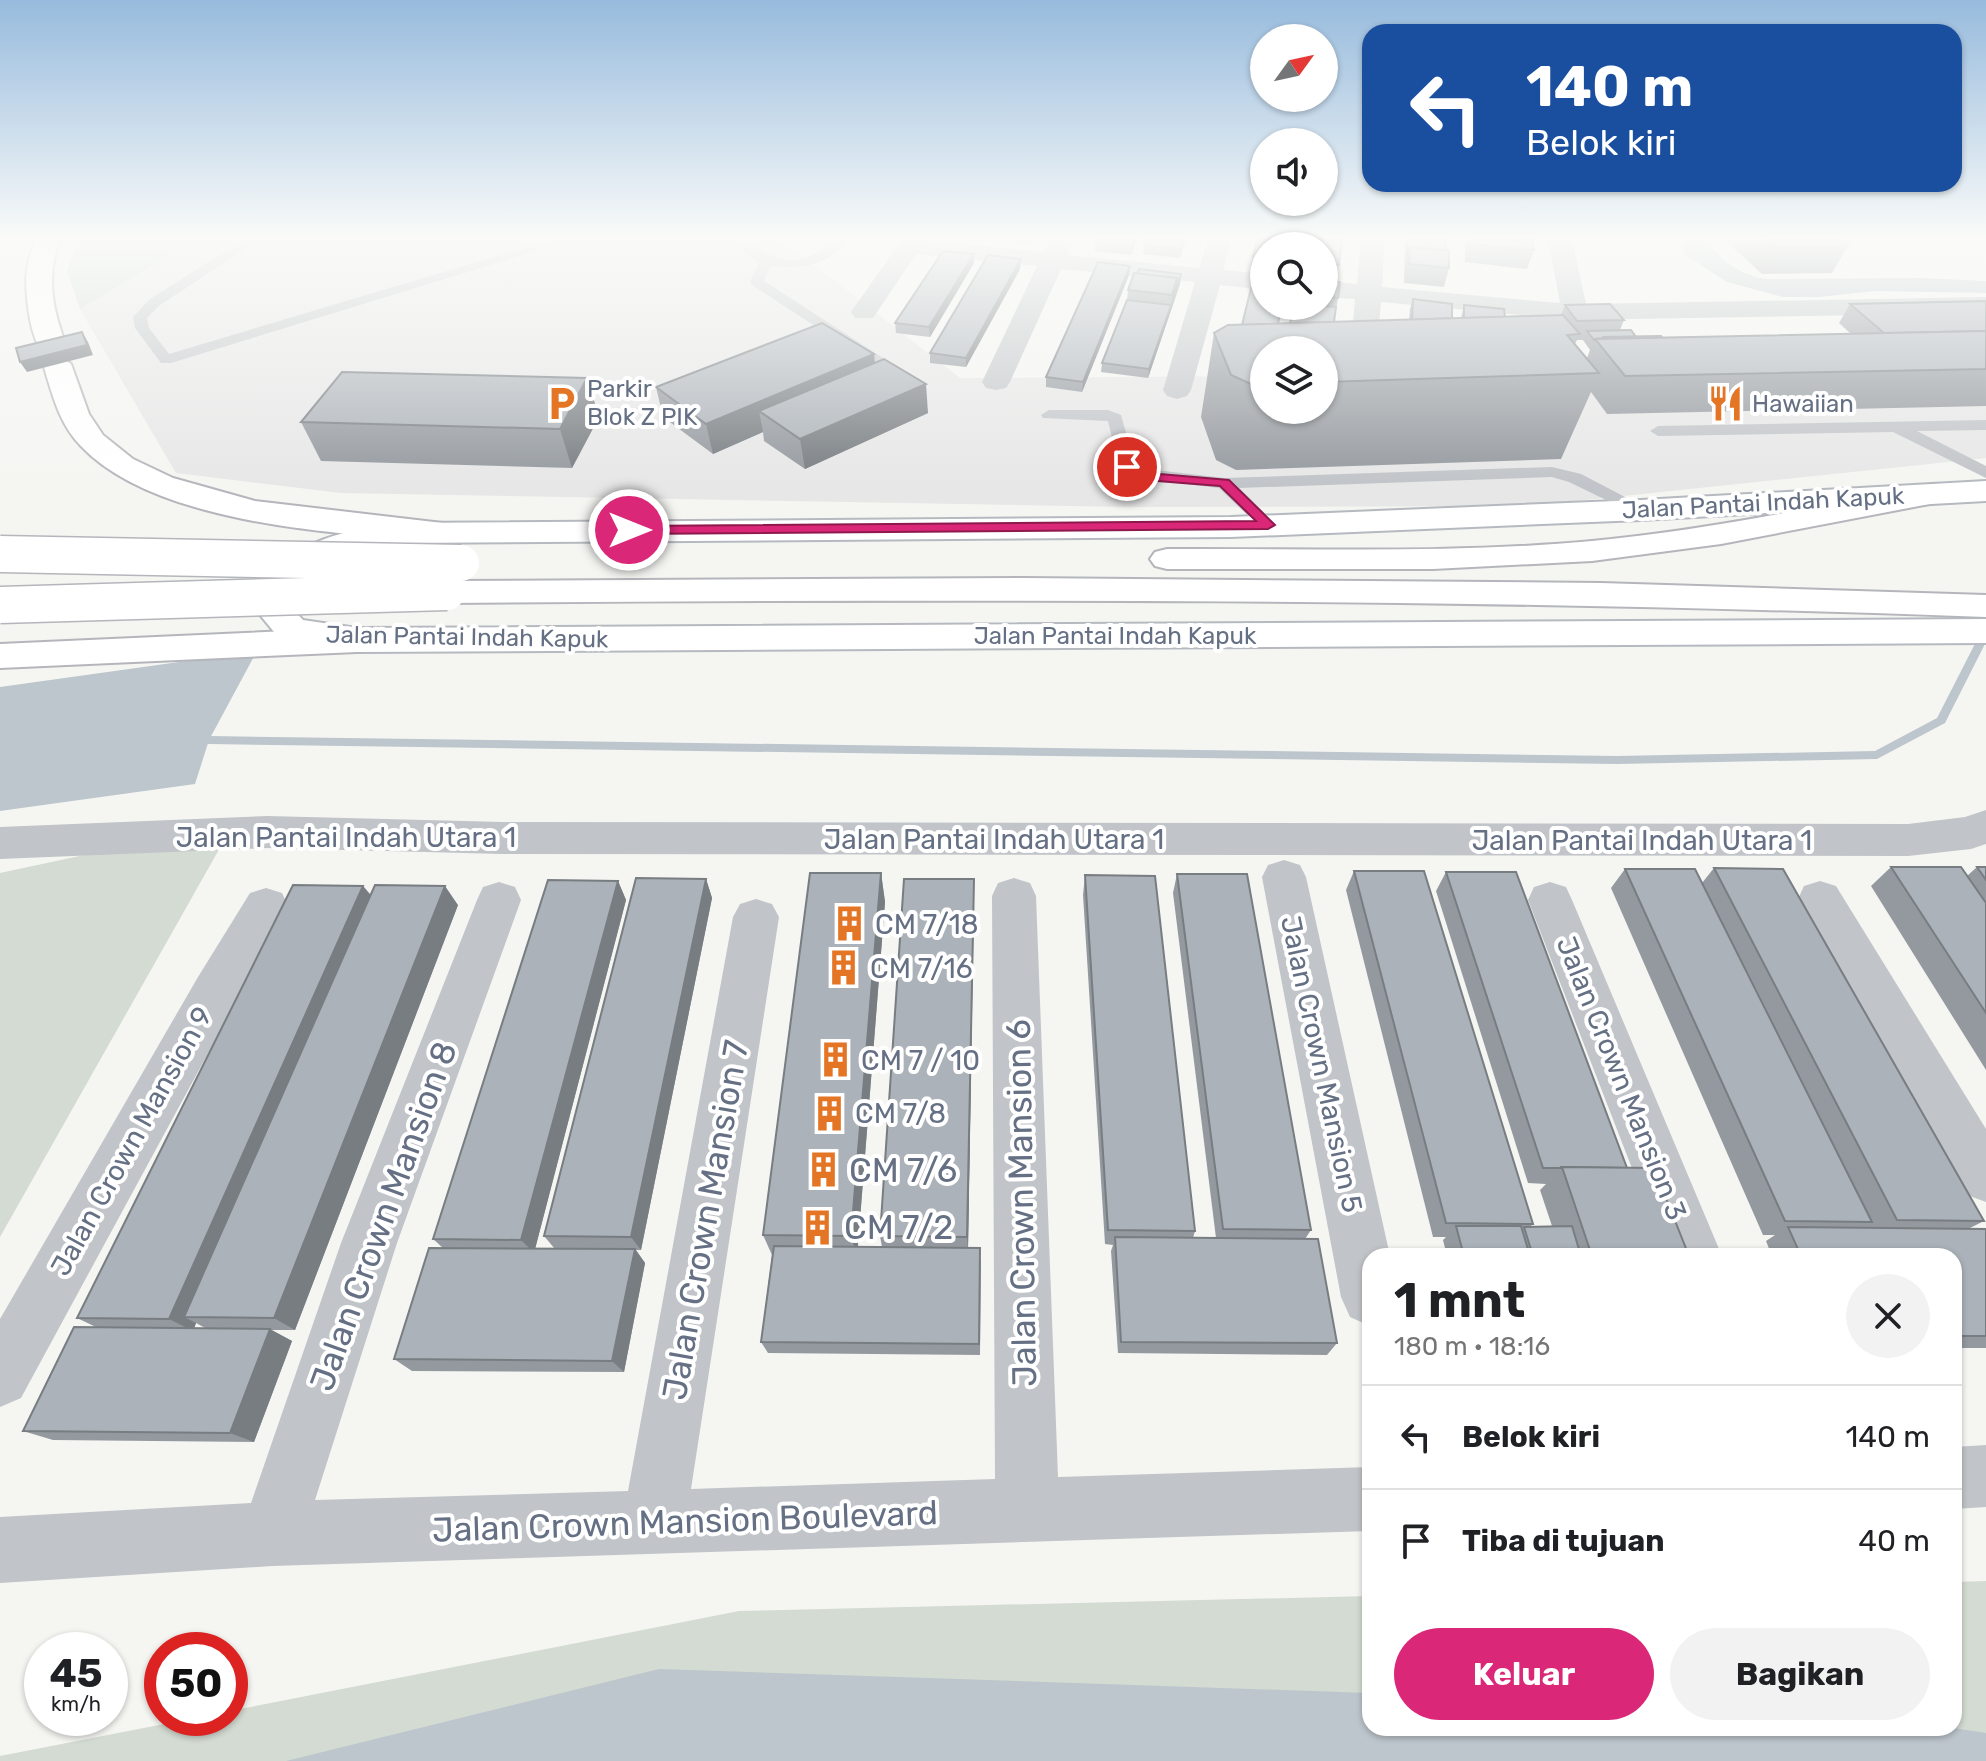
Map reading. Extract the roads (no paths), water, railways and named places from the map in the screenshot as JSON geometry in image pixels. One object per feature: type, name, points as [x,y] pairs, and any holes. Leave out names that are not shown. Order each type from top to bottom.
[{"type":"main road","points":[[45,321],[71,406],[84,431],[102,450],[136,472],[200,496],[258,511],[343,524],[439,531]]},
{"type":"main road","name":"Jalan Pantai Indah Kapuk","points":[[1985,615],[1917,631],[357,640],[305,634],[283,623],[274,610],[275,594],[301,563],[346,543],[382,535],[439,531],[1268,525],[1641,510],[1986,491]]},
{"type":"main road","points":[[0,605],[454,577],[1509,556],[1592,551],[1683,540],[1934,494]]},
{"type":"main road","points":[[2,553],[454,577],[1718,595],[1985,615]]},
{"type":"main road","points":[[0,656],[357,640]]},
{"type":"street","points":[[996,382],[1024,321]]},
{"type":"street","points":[[1177,390],[1197,321]]},
{"type":"street","points":[[1364,352],[1366,321]]},
{"type":"street","points":[[1538,321],[1545,336]]},
{"type":"street","name":"Jalan Pantai Indah Utara 1","points":[[0,843],[267,832],[503,838],[1908,840],[1971,833],[1986,826]]},
{"type":"street","name":"Jalan Crown Mansion 5","points":[[1284,877],[1362,1258]]},
{"type":"street","name":"Jalan Crown Mansion 6","points":[[1014,896],[1027,1510]]},
{"type":"street","points":[[1820,899],[1986,1177]]},
{"type":"street","name":"Jalan Crown Mansion 8","points":[[272,1534],[369,1243],[499,900]]},
{"type":"street","name":"Jalan Crown Mansion 3","points":[[1550,900],[1691,1248]]},
{"type":"street","name":"Jalan Crown Mansion 9","points":[[0,1377],[215,991],[266,906]]},
{"type":"street","name":"Jalan Crown Mansion 7","points":[[654,1522],[756,917]]},
{"type":"street","points":[[1962,1478],[1986,1476]]},
{"type":"street","name":"Jalan Crown Mansion Boulevard","points":[[0,1550],[272,1534],[1362,1499]]},
{"type":"lane","points":[[141,321],[142,328],[166,360],[295,321]]},
{"type":"lane","points":[[817,321],[898,374]]},
{"type":"lane","points":[[1049,415],[1108,415],[1115,418],[1127,467],[1134,473],[1224,483],[1552,472],[1575,478],[1641,510]]},
{"type":"lane","points":[[1658,431],[1986,425]]},
{"type":"lane","points":[[1896,427],[1986,473]]},
{"type":"lane","points":[[1224,483],[1268,525]]},
{"type":"waterway","points":[[196,742],[1617,760],[1877,755],[1941,720],[1986,632]]},
{"type":"place","name":"Parkir Blok Z PIK","points":[[561,403]]},
{"type":"place","name":"Hawaiian","points":[[1726,404]]},
{"type":"place","name":"CM 7/18","points":[[849,924]]},
{"type":"place","name":"CM 7/16","points":[[844,968]]},
{"type":"place","name":"CM 7 / 10","points":[[835,1060]]},
{"type":"place","name":"CM 7/8","points":[[829,1113]]},
{"type":"place","name":"CM 7/6","points":[[823,1170]]},
{"type":"place","name":"CM 7/2","points":[[818,1227]]}]
